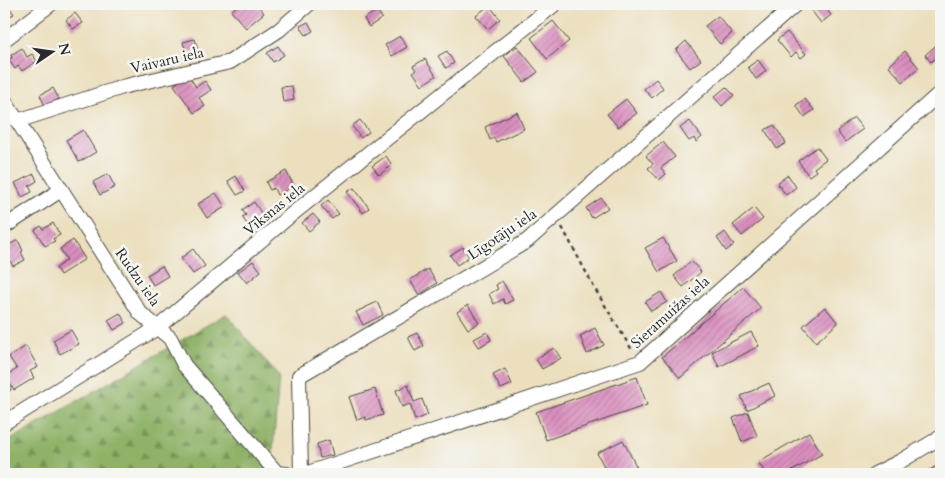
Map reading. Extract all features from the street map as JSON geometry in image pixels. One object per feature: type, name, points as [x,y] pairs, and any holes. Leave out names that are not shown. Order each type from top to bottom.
[{"type":"street","points":[[4,40],[51,4]]},
{"type":"street","name":"Vaivaru iela","points":[[17,121],[126,86],[230,62],[279,30],[309,4]]},
{"type":"street","name":"Vīksnas iela","points":[[4,423],[157,328],[291,215],[555,4]]},
{"type":"street","name":"Līgotāju iela","points":[[301,474],[300,376],[528,240],[796,4]]},
{"type":"street","name":"Sieramuižas iela","points":[[305,474],[640,362],[941,92]]},
{"type":"street","name":"Rudzu iela","points":[[4,100],[140,313],[170,338],[184,365],[277,473],[287,474]]},
{"type":"street","points":[[4,226],[60,190]]},
{"type":"street","points":[[875,474],[901,462],[941,437]]},
{"type":"path","points":[[556,217],[595,289],[640,362]]},
{"type":"green space","points":[[226,314],[279,377],[271,474],[4,474],[4,444]]},
{"type":"building","points":[[239,4],[256,4],[264,13],[246,28],[231,11]]},
{"type":"building","points":[[822,4],[831,15],[821,23],[811,10]]},
{"type":"building","points":[[8,5],[14,14],[7,18],[9,22],[4,26],[4,8]]},
{"type":"building","points":[[489,5],[500,19],[488,29],[476,16]]},
{"type":"building","points":[[377,10],[382,18],[369,27],[364,19]]},
{"type":"building","points":[[75,13],[83,23],[73,29],[66,20]]},
{"type":"building","points":[[718,16],[732,33],[720,44],[705,26]]},
{"type":"building","points":[[553,21],[569,41],[547,59],[531,38]]},
{"type":"building","points":[[308,22],[313,31],[306,35],[300,26]]},
{"type":"building","points":[[787,32],[806,54],[801,58],[796,52],[791,57],[777,40]]},
{"type":"building","points":[[400,36],[407,47],[392,56],[385,45]]},
{"type":"building","points":[[195,39],[198,51],[193,53],[192,50],[186,52],[183,42]]},
{"type":"building","points":[[686,41],[701,60],[690,68],[676,50]]},
{"type":"building","points":[[941,41],[941,54],[931,62],[925,55]]},
{"type":"building","points":[[278,46],[284,55],[273,62],[267,53]]},
{"type":"building","points":[[517,46],[538,72],[524,82],[504,56]]},
{"type":"building","points":[[22,48],[27,57],[32,54],[37,61],[22,71],[18,66],[15,69],[9,60],[12,58],[11,55]]},
{"type":"building","points":[[447,51],[454,63],[446,68],[438,56]]},
{"type":"building","points":[[905,51],[919,68],[903,82],[889,66]]},
{"type":"building","points":[[425,59],[436,76],[422,85],[413,72],[416,70],[413,66]]},
{"type":"building","points":[[758,60],[766,71],[756,79],[748,67]]},
{"type":"building","points":[[188,75],[196,87],[205,81],[211,90],[199,98],[205,106],[194,113],[174,85]]},
{"type":"building","points":[[656,79],[663,88],[652,98],[644,89]]},
{"type":"building","points":[[292,86],[294,100],[283,102],[281,87]]},
{"type":"building","points":[[726,87],[734,95],[722,106],[714,97]]},
{"type":"building","points":[[53,88],[59,99],[45,106],[40,95]]},
{"type":"building","points":[[626,99],[637,113],[618,127],[607,114]]},
{"type":"building","points":[[805,99],[814,110],[804,117],[796,105]]},
{"type":"building","points":[[517,112],[524,129],[496,142],[494,138],[490,140],[485,127]]},
{"type":"building","points":[[854,118],[863,129],[845,142],[837,131]]},
{"type":"building","points":[[360,120],[369,132],[361,138],[352,126]]},
{"type":"building","points":[[690,121],[702,137],[696,142],[694,138],[689,141],[680,128]]},
{"type":"building","points":[[774,125],[786,143],[777,149],[765,130]]},
{"type":"building","points":[[83,130],[96,152],[79,162],[66,140]]},
{"type":"building","points":[[663,142],[675,157],[661,168],[666,174],[659,180],[648,168],[653,164],[646,156]]},
{"type":"building","points":[[817,147],[826,159],[814,168],[816,171],[809,176],[798,161]]},
{"type":"building","points":[[386,156],[392,165],[379,175],[372,166]]},
{"type":"building","points":[[286,171],[294,186],[277,195],[274,188],[270,190],[266,182]]},
{"type":"building","points":[[34,174],[37,181],[29,186],[32,192],[22,197],[15,183]]},
{"type":"building","points":[[108,174],[115,187],[100,195],[93,182]]},
{"type":"building","points":[[788,175],[796,187],[786,195],[777,183]]},
{"type":"building","points":[[236,176],[245,191],[237,195],[228,181]]},
{"type":"building","points":[[354,188],[369,208],[363,213],[347,192]]},
{"type":"building","points":[[216,193],[225,207],[207,218],[198,204]]},
{"type":"building","points":[[601,198],[608,208],[592,218],[586,208]]},
{"type":"building","points":[[328,200],[339,214],[332,219],[321,206]]},
{"type":"building","points":[[254,202],[265,219],[252,227],[250,222],[247,224],[242,217],[246,215],[242,210]]},
{"type":"building","points":[[754,208],[763,219],[742,236],[733,225]]},
{"type":"building","points":[[313,214],[320,222],[309,231],[302,223]]},
{"type":"building","points":[[53,223],[60,235],[53,239],[55,241],[45,246],[35,230],[41,226],[43,229]]},
{"type":"building","points":[[725,232],[734,245],[726,251],[717,238]]},
{"type":"building","points":[[663,238],[677,261],[659,272],[645,248]]},
{"type":"building","points":[[18,240],[25,260],[13,266],[10,261],[5,264],[4,248]]},
{"type":"building","points":[[73,240],[85,259],[60,275],[56,268],[67,260],[60,249]]},
{"type":"building","points":[[463,247],[469,257],[457,265],[450,255]]},
{"type":"building","points":[[193,249],[205,266],[193,274],[181,258]]},
{"type":"building","points":[[253,261],[261,271],[247,283],[238,272]]},
{"type":"building","points":[[691,261],[701,272],[683,287],[674,276]]},
{"type":"building","points":[[162,266],[168,276],[153,285],[147,275]]},
{"type":"building","points":[[428,269],[437,283],[419,295],[410,280]]},
{"type":"building","points":[[502,281],[513,300],[505,304],[503,299],[494,304],[489,294],[498,289],[496,285]]},
{"type":"building","points":[[743,287],[761,308],[680,378],[662,357]]},
{"type":"building","points":[[661,292],[667,302],[651,311],[645,302]]},
{"type":"building","points":[[377,302],[383,315],[363,325],[356,312]]},
{"type":"building","points":[[468,305],[479,323],[468,329],[457,312]]},
{"type":"building","points":[[825,307],[838,323],[816,342],[803,326]]},
{"type":"building","points":[[120,313],[126,323],[114,330],[108,320]]},
{"type":"building","points":[[595,328],[604,345],[587,354],[580,336]]},
{"type":"building","points":[[71,330],[79,344],[60,354],[53,340]]},
{"type":"building","points":[[487,332],[491,340],[479,347],[474,339]]},
{"type":"building","points":[[751,332],[759,346],[719,367],[712,352]]},
{"type":"building","points":[[417,333],[424,346],[415,351],[408,337]]},
{"type":"building","points":[[26,346],[38,367],[30,371],[34,378],[14,390],[5,376],[17,369],[9,357]]},
{"type":"building","points":[[554,348],[561,358],[542,369],[536,359]]},
{"type":"building","points":[[505,369],[512,384],[501,389],[493,375]]},
{"type":"building","points":[[637,377],[647,405],[546,440],[536,412]]},
{"type":"building","points":[[4,378],[11,390],[4,395]]},
{"type":"building","points":[[769,383],[775,396],[747,410],[741,396]]},
{"type":"building","points":[[408,385],[414,402],[422,399],[428,415],[415,420],[410,404],[402,407],[396,390]]},
{"type":"building","points":[[375,389],[383,415],[366,420],[365,417],[357,420],[349,397]]},
{"type":"building","points":[[748,412],[757,436],[742,442],[733,418]]},
{"type":"building","points":[[809,432],[822,454],[790,472],[791,474],[766,474],[758,462]]},
{"type":"building","points":[[329,440],[333,455],[320,458],[317,444]]},
{"type":"building","points":[[623,440],[640,474],[608,474],[597,453]]},
{"type":"building","points":[[940,464],[941,474],[923,474]]}]
